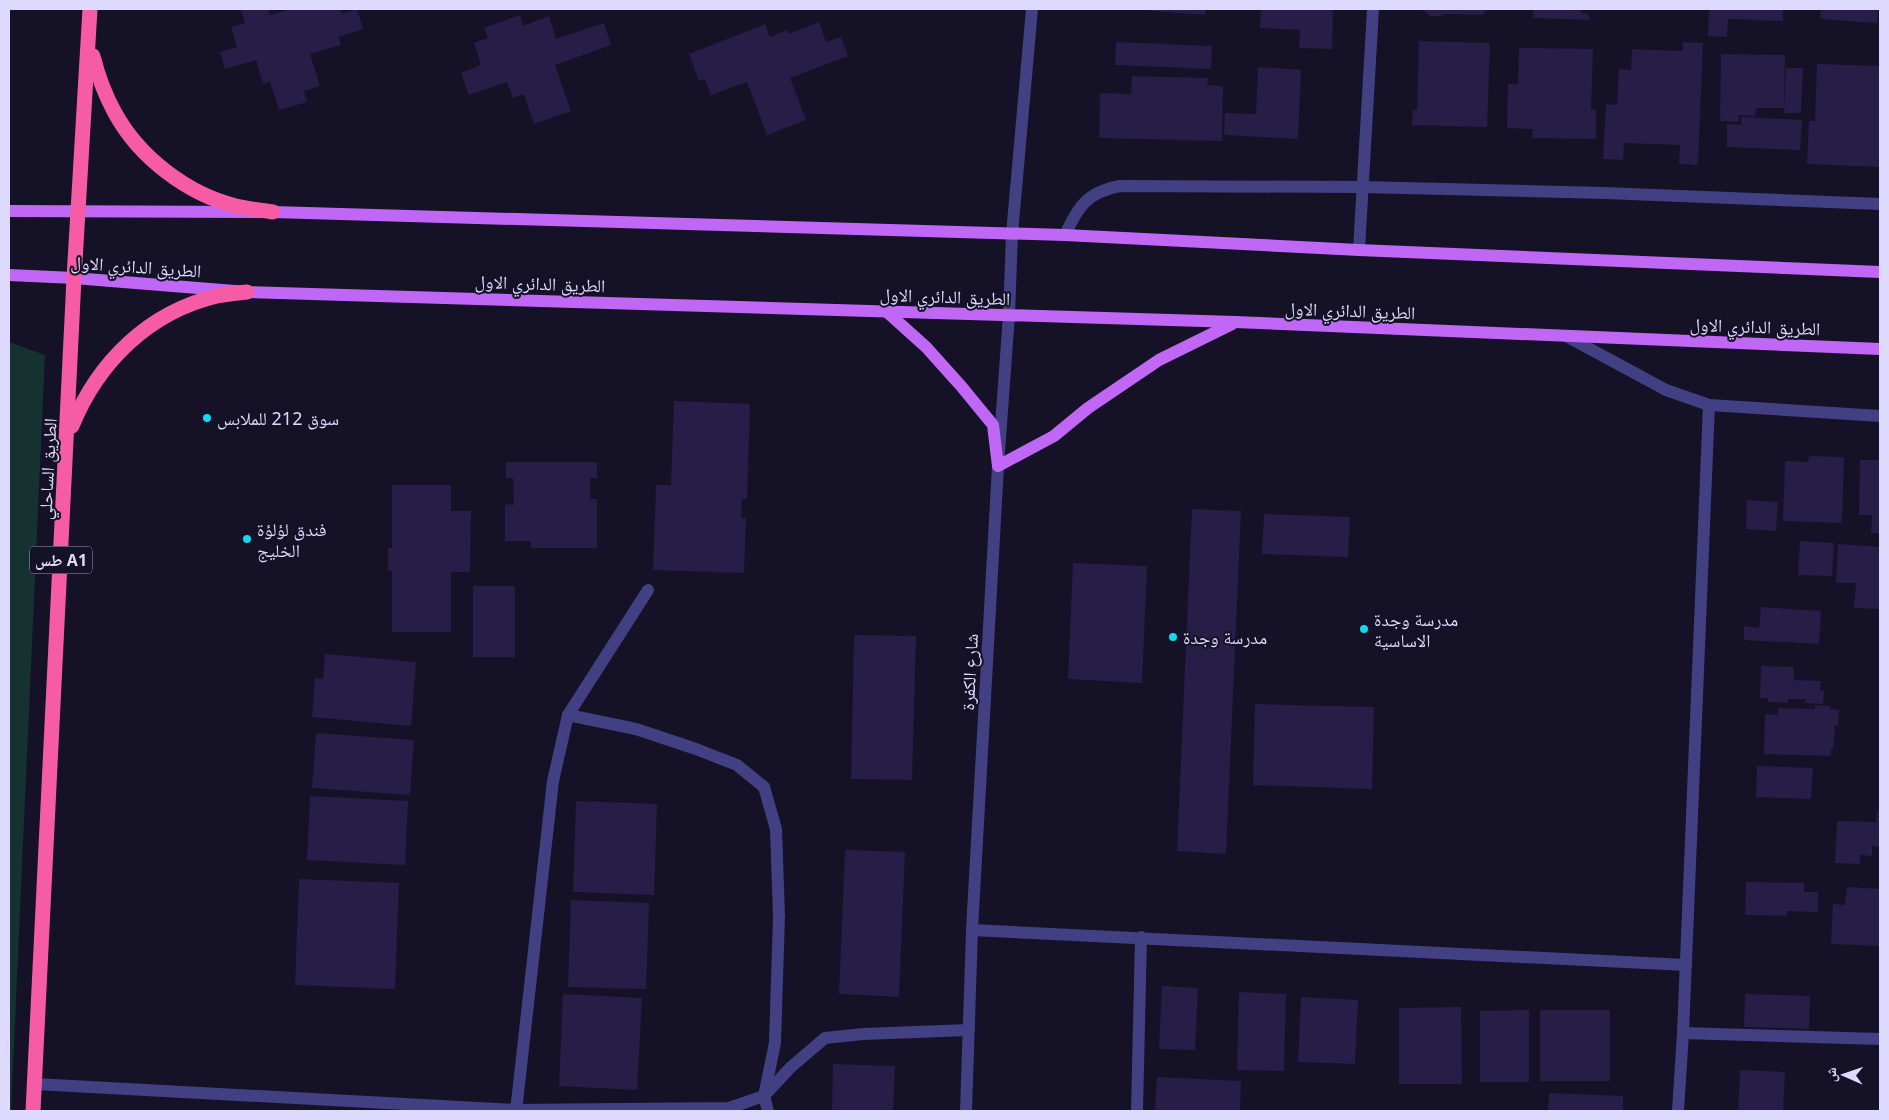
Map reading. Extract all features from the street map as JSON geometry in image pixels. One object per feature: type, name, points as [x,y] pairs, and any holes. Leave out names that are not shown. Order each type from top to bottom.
[{"type":"highway","name":"الطريق الساحلي","points":[[33,1111],[68,436],[74,278],[80,212],[90,9]]},
{"type":"highway","points":[[89,41],[99,79],[115,114],[138,145],[166,172],[199,192],[235,206],[274,212]]},
{"type":"highway","points":[[68,436],[79,408],[95,381],[113,358],[135,336],[161,319],[188,306],[217,296],[247,292]]},
{"type":"main road","points":[[9,211],[274,212],[1065,235],[1359,250],[1880,272]]},
{"type":"main road","name":"الطريق الدائري الاول","points":[[9,275],[74,278],[247,292],[1235,322],[1880,349]]},
{"type":"main road","points":[[887,312],[926,347],[993,425],[998,466],[1054,436],[1088,408],[1159,360],[1235,322]]},
{"type":"street","name":"شارع الكفرة","points":[[966,1111],[972,930],[998,466],[1009,315],[1012,234],[1032,9]]},
{"type":"street","points":[[1359,250],[1373,9]]},
{"type":"street","points":[[1065,235],[1076,210],[1087,200],[1100,192],[1120,186],[1362,187],[1605,193],[1880,204]]},
{"type":"street","points":[[1566,336],[1666,390],[1709,405],[1880,416]]},
{"type":"street","points":[[1678,1111],[1686,965],[1709,405]]},
{"type":"street","points":[[516,1111],[553,780],[568,715],[648,590]]},
{"type":"street","points":[[568,715],[636,729],[696,749],[737,764],[764,786],[776,828],[780,916],[775,1043],[764,1096],[768,1111]]},
{"type":"street","points":[[972,930],[1686,965]]},
{"type":"street","points":[[1137,1111],[1141,937]]},
{"type":"street","points":[[35,1084],[516,1111],[729,1108],[764,1096],[791,1067],[826,1038],[863,1034],[969,1030]]},
{"type":"street","points":[[1683,1032],[1880,1039]]},
{"type":"green space","points":[[9,342],[45,355],[11,1111],[9,1111]]},
{"type":"building","points":[[268,9],[270,15],[291,9],[340,9],[342,14],[357,9],[363,29],[339,37],[341,45],[310,54],[320,86],[304,91],[307,102],[279,110],[270,82],[263,84],[256,60],[225,69],[220,52],[237,47],[231,27],[245,23],[241,10]]},
{"type":"building","points":[[1144,9],[1206,9],[1205,15]]},
{"type":"building","points":[[1261,9],[1333,9],[1332,49],[1299,48],[1300,30],[1260,28]]},
{"type":"building","points":[[1422,9],[1488,9],[1482,15],[1443,14],[1443,16],[1430,16]]},
{"type":"building","points":[[1533,9],[1581,9],[1581,13],[1589,14],[1589,20],[1533,18]]},
{"type":"building","points":[[1709,9],[1783,9],[1783,21],[1728,19],[1727,37],[1708,36]]},
{"type":"building","points":[[1821,9],[1878,9],[1877,23],[1820,19]]},
{"type":"building","points":[[520,15],[523,26],[549,16],[556,39],[604,23],[611,45],[555,65],[571,111],[534,124],[524,94],[513,98],[507,82],[469,95],[461,73],[481,65],[474,43],[488,38],[484,28]]},
{"type":"building","points":[[819,22],[826,42],[841,37],[848,56],[790,78],[806,120],[767,135],[747,82],[711,95],[705,79],[699,81],[689,54],[765,24],[770,37],[787,30],[788,34]]},
{"type":"building","points":[[1419,41],[1490,43],[1487,127],[1412,125],[1413,110],[1417,110]]},
{"type":"building","points":[[1116,42],[1212,46],[1211,69],[1115,65]]},
{"type":"building","points":[[1683,42],[1703,43],[1698,165],[1679,164],[1680,145],[1624,143],[1623,160],[1603,159],[1606,104],[1617,105],[1619,69],[1631,70],[1632,49],[1683,51]]},
{"type":"building","points":[[1519,48],[1593,49],[1591,110],[1596,110],[1596,139],[1532,138],[1533,129],[1507,128],[1508,84],[1518,84]]},
{"type":"building","points":[[1721,54],[1785,55],[1784,108],[1756,108],[1755,116],[1739,115],[1738,122],[1720,121]]},
{"type":"building","points":[[1817,64],[1880,66],[1880,167],[1807,164],[1809,121],[1815,121]]},
{"type":"building","points":[[1258,67],[1301,70],[1298,139],[1224,135],[1225,113],[1256,114]]},
{"type":"building","points":[[1786,68],[1803,68],[1801,113],[1784,113]]},
{"type":"building","points":[[1132,76],[1208,78],[1207,85],[1223,86],[1222,141],[1099,138],[1100,93],[1131,94]]},
{"type":"building","points":[[1741,117],[1802,120],[1800,150],[1727,147],[1727,124],[1741,125]]},
{"type":"building","points":[[674,401],[750,404],[747,499],[742,499],[741,518],[746,518],[744,573],[653,570],[656,485],[671,485]]},
{"type":"building","points":[[1809,456],[1844,457],[1842,523],[1783,521],[1785,461],[1808,462]]},
{"type":"building","points":[[1860,460],[1880,460],[1880,533],[1871,533],[1872,515],[1859,515]]},
{"type":"building","points":[[506,462],[597,462],[597,478],[590,478],[590,499],[597,499],[597,548],[531,548],[531,541],[505,541],[505,504],[514,505],[513,478],[506,478]]},
{"type":"building","points":[[392,485],[451,485],[451,511],[471,511],[470,572],[451,572],[451,632],[392,632],[392,571],[388,571],[388,548],[392,548]]},
{"type":"building","points":[[1747,500],[1778,502],[1776,531],[1746,529]]},
{"type":"building","points":[[1192,509],[1241,511],[1226,854],[1177,851]]},
{"type":"building","points":[[1264,514],[1350,517],[1348,557],[1262,554]]},
{"type":"building","points":[[1800,541],[1834,543],[1832,576],[1798,575]]},
{"type":"building","points":[[1838,544],[1880,547],[1880,609],[1854,608],[1856,583],[1836,583]]},
{"type":"building","points":[[1073,563],[1147,566],[1142,683],[1068,679]]},
{"type":"building","points":[[473,586],[515,586],[515,657],[473,657]]},
{"type":"building","points":[[1761,607],[1821,611],[1819,644],[1744,640],[1744,626],[1759,628]]},
{"type":"building","points":[[854,635],[916,636],[912,780],[851,779]]},
{"type":"building","points":[[325,654],[416,662],[411,726],[312,717],[315,678],[323,679]]},
{"type":"building","points":[[1761,666],[1794,667],[1794,680],[1821,681],[1820,691],[1824,691],[1823,704],[1805,703],[1806,699],[1788,699],[1788,703],[1768,702],[1768,698],[1760,698]]},
{"type":"building","points":[[1255,704],[1374,707],[1372,789],[1253,785]]},
{"type":"building","points":[[1815,705],[1830,706],[1830,709],[1839,710],[1838,726],[1835,725],[1831,756],[1764,754],[1765,714],[1778,715],[1778,708],[1815,709]]},
{"type":"building","points":[[316,733],[414,740],[410,795],[312,788]]},
{"type":"building","points":[[1757,766],[1813,768],[1811,799],[1756,797]]},
{"type":"building","points":[[310,796],[408,801],[405,865],[307,860]]},
{"type":"building","points":[[576,801],[657,804],[654,895],[573,892]]},
{"type":"building","points":[[1877,811],[1880,811],[1880,847],[1872,846],[1872,856],[1860,855],[1860,864],[1835,863],[1837,821],[1876,822]]},
{"type":"building","points":[[845,850],[905,852],[899,997],[839,994]]},
{"type":"building","points":[[299,879],[399,883],[395,989],[295,985]]},
{"type":"building","points":[[1746,882],[1804,883],[1804,892],[1818,892],[1818,912],[1787,911],[1787,916],[1745,915]]},
{"type":"building","points":[[1847,887],[1880,889],[1880,946],[1831,944],[1833,904],[1845,905]]},
{"type":"building","points":[[571,900],[649,903],[646,989],[568,987]]},
{"type":"building","points":[[1162,986],[1198,988],[1195,1050],[1159,1049]]},
{"type":"building","points":[[1239,992],[1286,994],[1284,1071],[1237,1070]]},
{"type":"building","points":[[563,994],[642,998],[637,1090],[559,1086]]},
{"type":"building","points":[[1745,994],[1810,996],[1809,1029],[1744,1027]]},
{"type":"building","points":[[1301,997],[1358,1000],[1355,1064],[1298,1062]]},
{"type":"building","points":[[1461,1007],[1462,1084],[1399,1084],[1399,1008]]},
{"type":"building","points":[[1529,1010],[1529,1082],[1480,1082],[1480,1011]]},
{"type":"building","points":[[1540,1010],[1610,1010],[1610,1081],[1540,1081]]},
{"type":"building","points":[[833,1064],[895,1066],[893,1111],[832,1111]]},
{"type":"building","points":[[1740,1070],[1785,1072],[1783,1111],[1738,1111]]},
{"type":"building","points":[[1157,1077],[1241,1081],[1240,1111],[1155,1111]]},
{"type":"building","points":[[1549,1093],[1623,1096],[1623,1111],[1548,1111]]},
{"type":"place","name":"سوق 212 للملابس","points":[[207,418]]},
{"type":"place","name":"فندق لؤلؤة الخليج","points":[[247,539]]},
{"type":"place","name":"مدرسة وجدة الاساسية","points":[[1364,629]]},
{"type":"place","name":"مدرسة وجدة","points":[[1173,637]]}]
